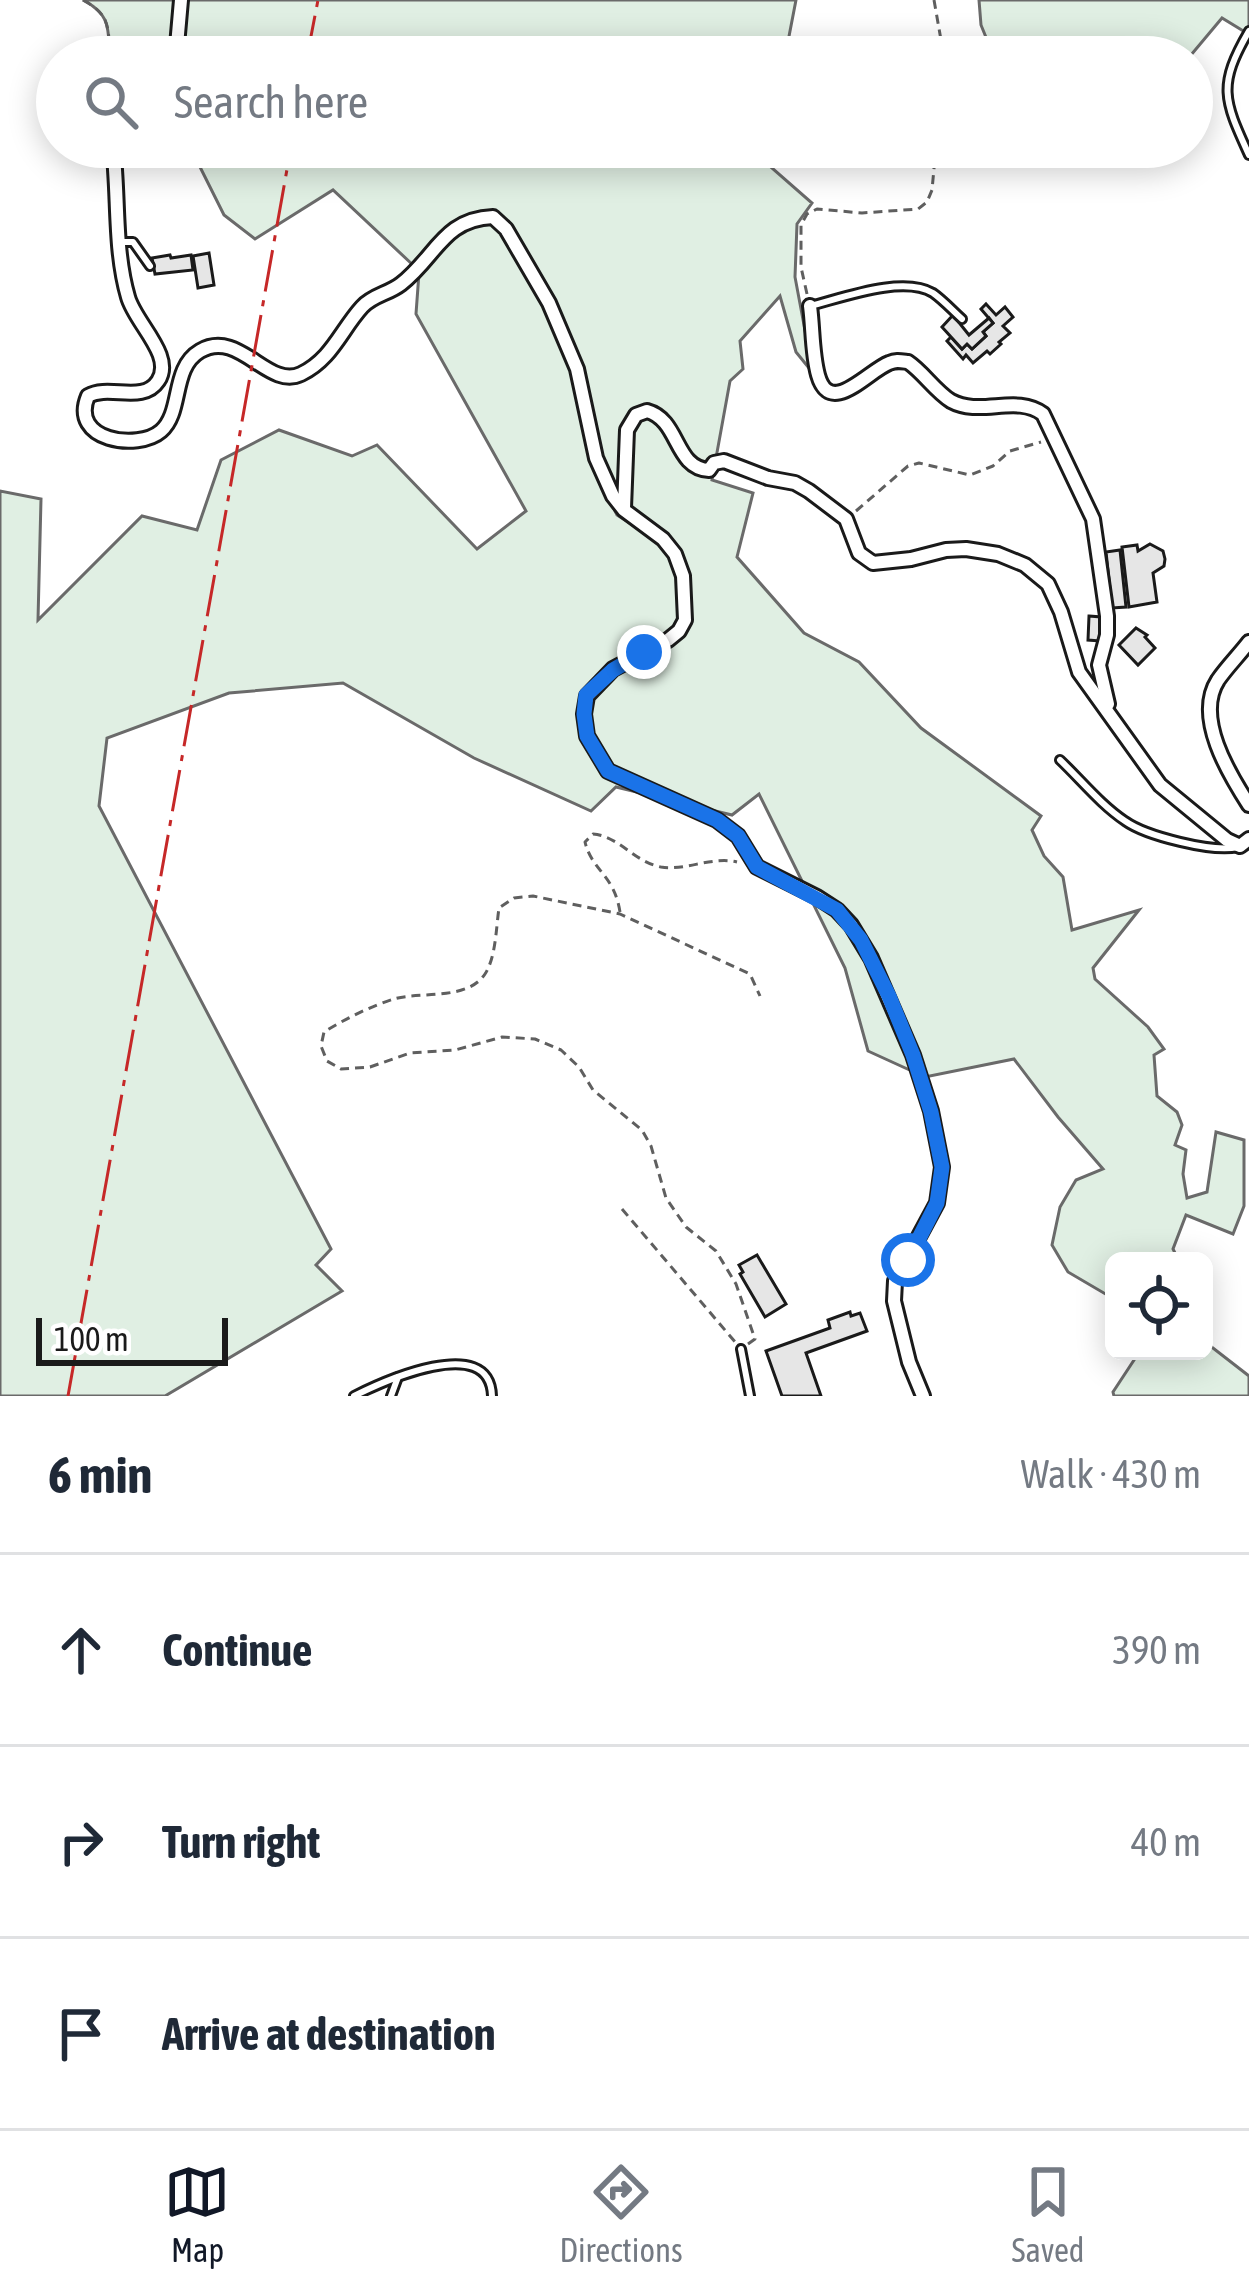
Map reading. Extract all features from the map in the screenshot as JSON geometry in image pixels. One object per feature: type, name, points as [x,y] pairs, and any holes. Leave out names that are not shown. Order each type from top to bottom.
[{"type":"street","points":[[178,36],[181,0]]},
{"type":"street","points":[[115,168],[127,295],[136,319],[157,346],[163,368],[161,378],[148,391],[98,390],[88,395],[84,413],[89,425],[100,435],[120,441],[152,436],[165,428],[187,363],[204,348],[228,346],[286,377],[302,374],[335,347],[360,308],[373,296],[402,284],[457,226],[494,218],[506,230],[549,302],[578,369],[596,458],[613,496],[663,539],[683,576],[685,620],[679,631],[613,670],[586,695],[587,736],[608,771],[717,820],[738,836],[757,867],[837,910],[871,958],[913,1055],[942,1167],[937,1203],[895,1281],[894,1300],[923,1396]]},
{"type":"street","points":[[810,305],[818,376],[828,392],[847,391],[887,364],[908,362],[951,401],[976,408],[1033,406],[1043,413],[1093,519],[1107,635],[1099,665],[1112,716]]},
{"type":"street","points":[[624,510],[627,430],[636,415],[647,411],[664,419],[682,452],[702,471],[724,461],[795,483],[846,519],[859,553],[873,563],[966,549],[1025,565],[1048,584],[1079,672],[1160,785],[1227,840],[1244,843]]},
{"type":"street","points":[[1249,642],[1217,681],[1211,697],[1217,746],[1249,805]]},
{"type":"lane","points":[[1249,32],[1226,83],[1229,106],[1249,155]]},
{"type":"lane","points":[[120,242],[133,242],[150,266]]},
{"type":"lane","points":[[810,305],[914,286],[936,295],[962,319]]},
{"type":"lane","points":[[1060,760],[1126,822],[1160,836],[1226,850],[1244,843]]},
{"type":"lane","points":[[741,1348],[751,1396]]},
{"type":"lane","points":[[354,1396],[398,1375],[461,1364],[486,1378],[492,1396]]},
{"type":"lane","points":[[391,1396],[398,1375]]},
{"type":"path","points":[[83,0],[104,15],[108,36]]},
{"type":"path","points":[[934,0],[940,36]]},
{"type":"path","points":[[810,305],[800,267],[801,225],[807,214],[817,209],[862,213],[918,208],[932,190],[934,168]]},
{"type":"path","points":[[846,519],[908,466],[919,463],[970,475],[993,466],[1010,451],[1054,438]]},
{"type":"path","points":[[620,914],[609,878],[588,856],[585,842],[593,834],[605,835],[639,861],[666,868],[724,859],[757,867]]},
{"type":"path","points":[[622,1209],[741,1348],[755,1339],[736,1284],[716,1251],[686,1227],[667,1198],[642,1130],[593,1090],[561,1050],[536,1039],[502,1037],[455,1050],[410,1052],[370,1067],[341,1069],[327,1061],[321,1046],[325,1031],[395,999],[456,991],[475,983],[491,958],[500,908],[514,898],[533,896],[620,914],[749,974],[760,996]]},
{"type":"green space","points":[[83,0],[176,0],[173,36],[108,36],[103,17]]},
{"type":"green space","points":[[186,0],[796,0],[789,36],[182,36]]},
{"type":"green space","points":[[979,0],[1249,0],[1245,32],[1222,18],[1207,36],[985,36]]},
{"type":"green space","points":[[200,168],[772,168],[812,203],[797,224],[795,277],[813,373],[796,352],[780,296],[740,341],[743,369],[730,381],[712,480],[753,493],[737,557],[804,633],[859,662],[921,728],[1041,816],[1032,830],[1044,856],[1063,877],[1072,930],[1139,910],[1093,968],[1095,979],[1148,1027],[1164,1049],[1154,1055],[1157,1096],[1177,1112],[1182,1125],[1175,1145],[1186,1150],[1187,1198],[1207,1192],[1216,1132],[1244,1140],[1244,1206],[1233,1234],[1186,1215],[1174,1252],[1105,1252],[1105,1294],[1068,1272],[1052,1245],[1060,1207],[1076,1180],[1103,1169],[1014,1059],[925,1077],[868,1051],[845,968],[759,794],[732,815],[616,787],[591,811],[474,758],[343,683],[229,693],[107,738],[99,806],[331,1249],[316,1265],[342,1291],[165,1396],[0,1396],[0,491],[41,499],[38,620],[142,516],[197,530],[221,460],[279,430],[352,456],[377,445],[477,549],[526,511],[416,314],[419,273],[459,230],[492,222],[545,305],[573,371],[592,460],[617,515],[659,542],[671,557],[678,585],[688,576],[665,536],[628,508],[632,432],[651,408],[633,411],[623,429],[617,495],[600,456],[582,368],[553,301],[505,220],[491,213],[466,217],[414,266],[333,190],[255,239],[224,215]]},
{"type":"green space","points":[[1213,1348],[1249,1376],[1249,1396],[1114,1396],[1134,1360],[1213,1360]]},
{"type":"building","points":[[209,253],[214,285],[198,288],[193,256]]},
{"type":"building","points":[[191,255],[193,270],[155,274],[152,258]]},
{"type":"building","points":[[986,304],[996,315],[1005,307],[1013,317],[1003,326],[1010,333],[990,354],[987,351],[973,363],[947,341],[951,337],[962,349],[967,344],[972,349],[986,336],[983,332],[993,323],[981,309]]},
{"type":"building","points":[[953,315],[969,335],[989,318],[993,323],[972,349],[967,344],[962,349],[942,327]]},
{"type":"building","points":[[1150,544],[1163,551],[1165,559],[1164,566],[1153,573],[1157,602],[1129,607],[1122,547],[1137,545],[1138,551]]},
{"type":"building","points":[[1120,550],[1126,607],[1112,608],[1106,552]]},
{"type":"building","points":[[1089,616],[1101,617],[1100,641],[1088,640]]},
{"type":"building","points":[[1136,628],[1155,648],[1138,665],[1119,645]]},
{"type":"building","points":[[757,1255],[786,1304],[765,1317],[740,1274],[739,1265]]},
{"type":"building","points":[[850,1312],[851,1316],[860,1313],[867,1331],[806,1353],[821,1396],[782,1396],[766,1351],[830,1328],[828,1320]]},
{"type":"power","points":[[311,36],[318,0]]},
{"type":"power","points":[[68,1396],[287,168]]},
{"type":"route","points":[[644,652],[613,670],[586,695],[587,736],[608,771],[717,820],[738,836],[757,867],[837,910],[861,940],[889,996],[931,1112],[942,1167],[937,1203],[908,1260]]}]
